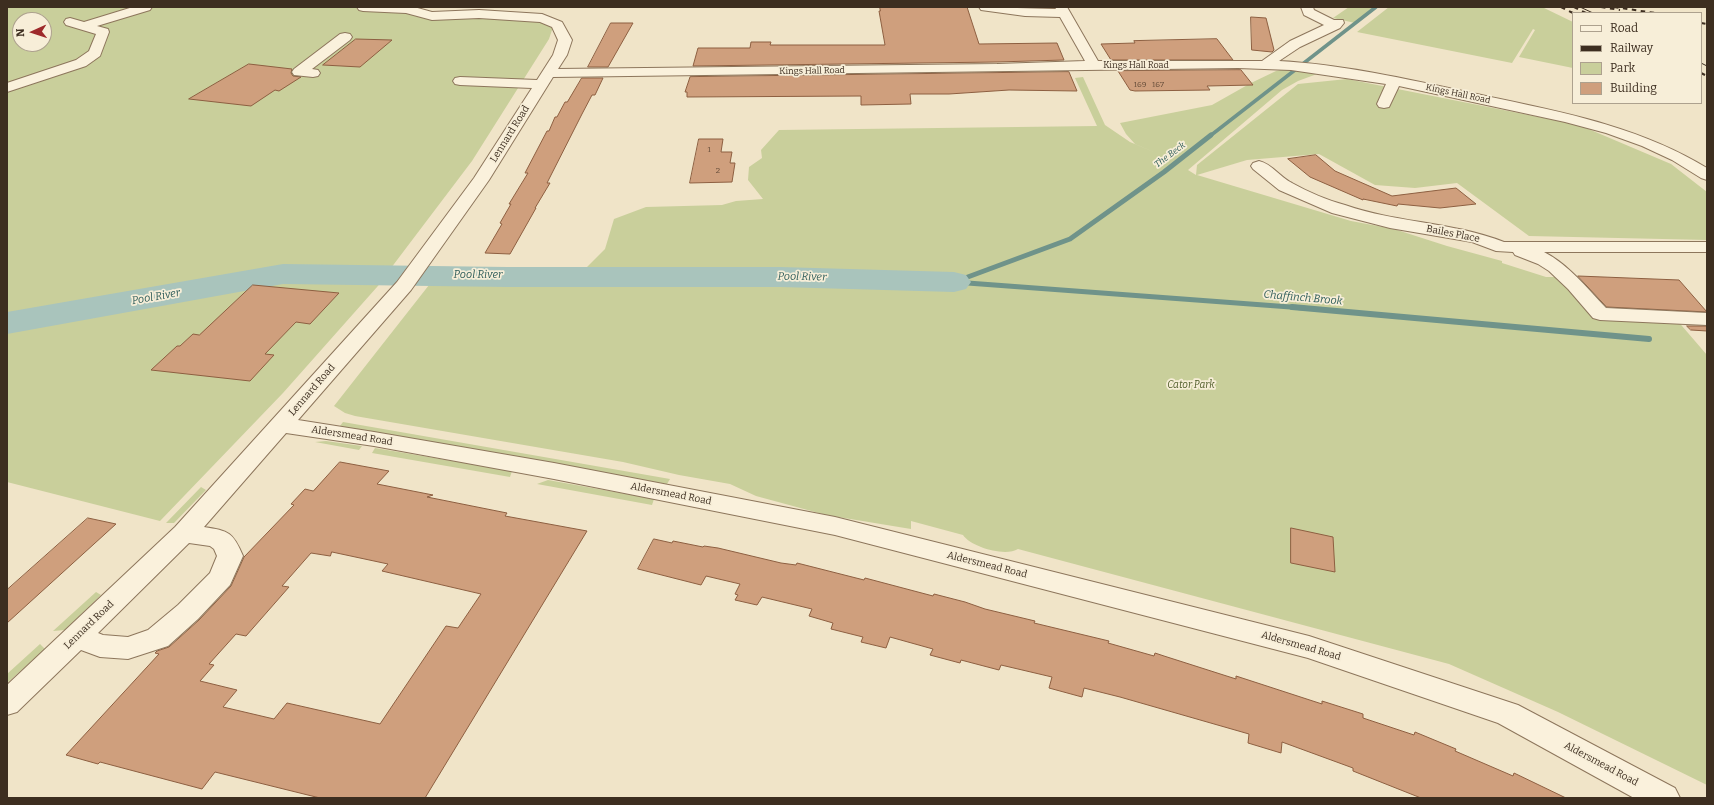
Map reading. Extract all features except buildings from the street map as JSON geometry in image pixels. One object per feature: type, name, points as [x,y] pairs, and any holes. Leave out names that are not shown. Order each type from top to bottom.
[{"type":"street","points":[[85,26],[146,7]]},
{"type":"street","name":"Lennard Road","points":[[7,703],[184,533],[282,426],[404,286],[481,180],[545,79],[564,46],[564,36],[557,25],[542,18],[479,14],[432,16],[407,9],[363,7]]},
{"type":"street","points":[[985,7],[1019,12],[1063,10],[1094,65]]},
{"type":"street","points":[[1265,65],[1295,44],[1337,24],[1312,15],[1308,12],[1307,7]]},
{"type":"street","points":[[7,88],[81,63],[95,53],[103,32],[70,22]]},
{"type":"street","points":[[313,73],[299,72],[345,37]]},
{"type":"street","name":"Kings Hall Road","points":[[460,81],[1094,65],[1291,66],[1394,81],[1526,109],[1612,130],[1678,157],[1707,175]]},
{"type":"street","points":[[1384,104],[1394,81]]},
{"type":"street","name":"Bailes Place","points":[[1259,166],[1285,186],[1390,216],[1476,237],[1502,247],[1707,248]]},
{"type":"street","points":[[1285,186],[1307,179]]},
{"type":"street","points":[[1446,215],[1455,232]]},
{"type":"street","points":[[1502,247],[1534,253],[1556,268],[1600,314],[1707,319]]},
{"type":"street","name":"Aldersmead Road","points":[[282,426],[374,439],[554,471],[836,526],[1286,641],[1508,714],[1664,798]]},
{"type":"street","points":[[78,636],[100,646],[128,648],[158,638],[188,612],[221,578],[230,556],[225,543],[215,538],[184,533]]},
{"type":"green space","points":[[7,7],[417,7],[412,13],[421,17],[478,16],[540,20],[553,27],[549,39],[472,161],[391,268],[266,271],[7,318]]},
{"type":"green space","points":[[1349,7],[1377,7],[1355,23],[1333,18]]},
{"type":"green space","points":[[1389,7],[1542,7],[1572,22],[1572,68],[1519,57],[1535,30],[1533,29],[1512,63],[1357,32]]},
{"type":"green space","name":"Cator Park","points":[[1293,67],[1317,74],[1298,81],[1282,90],[1188,170],[1196,175],[1197,165],[1298,84],[1347,79],[1579,125],[1671,164],[1707,192],[1707,240],[1529,236],[1457,183],[1415,188],[1375,185],[1319,154],[1247,160],[1197,175],[1351,221],[1394,229],[1447,246],[1502,261],[1502,263],[1546,277],[1562,277],[1611,320],[1676,319],[1707,355],[1707,785],[1558,712],[1449,664],[1018,549],[1005,552],[989,550],[973,543],[963,535],[911,521],[911,529],[826,515],[756,496],[730,484],[679,475],[623,462],[355,416],[345,413],[334,406],[440,271],[568,274],[586,268],[605,249],[614,219],[646,207],[722,205],[736,201],[763,199],[748,180],[749,167],[762,158],[761,150],[779,130],[1097,126],[1075,78],[1083,77],[1105,125],[1130,142],[1161,155],[1135,144],[1126,134],[1120,123],[1212,105],[1276,71]],"holes":[[[763,273],[889,275],[888,277],[926,279],[750,278]]]},
{"type":"green space","points":[[282,276],[385,278],[283,393],[160,521],[7,482],[7,319]]},
{"type":"green space","points":[[343,422],[670,479],[667,484],[340,426]]},
{"type":"green space","points":[[326,441],[362,446],[359,450],[315,442]]},
{"type":"green space","points":[[375,448],[512,471],[510,477],[372,453]]},
{"type":"green space","points":[[548,480],[654,499],[652,505],[537,484]]},
{"type":"green space","points":[[201,487],[206,490],[174,523],[166,523]]},
{"type":"green space","points":[[96,592],[101,595],[65,630],[53,631]]},
{"type":"green space","points":[[40,644],[45,649],[7,683],[7,674]]},
{"type":"waterway","name":"The Beck","points":[[1210,136],[1376,7]]},
{"type":"waterway","name":"The Beck","points":[[957,281],[1070,239],[1164,172],[1211,135]]},
{"type":"waterway","name":"Pool River","points":[[7,323],[283,274],[507,277],[780,277],[954,282]]},
{"type":"waterway","name":"Chaffinch Brook","points":[[954,282],[1299,308]]},
{"type":"waterway","name":"Chaffinch Brook","points":[[1292,307],[1299,308]]},
{"type":"waterway","name":"Chaffinch Brook","points":[[1299,308],[1304,308]]},
{"type":"waterway","name":"Chaffinch Brook","points":[[1299,308],[1649,339]]},
{"type":"tram line","points":[[1580,7],[1591,12]]},
{"type":"tram line","points":[[1702,64],[1707,66]]},
{"type":"railway","points":[[1561,7],[1572,12]]},
{"type":"railway","points":[[1574,7],[1584,12]]},
{"type":"railway","points":[[1601,7],[1620,10]]},
{"type":"railway","points":[[1614,7],[1648,12]]},
{"type":"railway","points":[[1702,23],[1707,24]]},
{"type":"railway","points":[[1702,74],[1707,76]]}]
